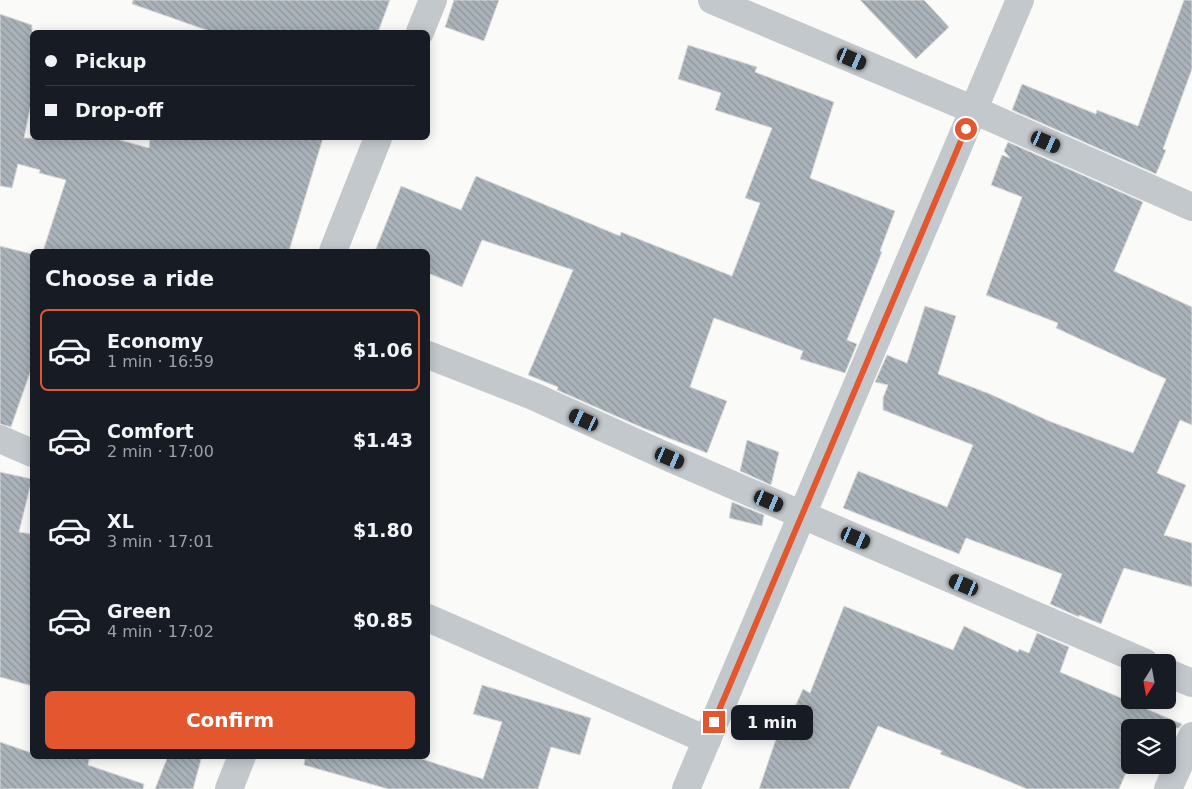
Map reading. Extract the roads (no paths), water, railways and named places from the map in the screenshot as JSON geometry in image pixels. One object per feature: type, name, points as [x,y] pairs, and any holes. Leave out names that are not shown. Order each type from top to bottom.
[{"type":"street","points":[[421,30],[433,0]]},
{"type":"street","points":[[712,0],[974,110],[1192,207]]},
{"type":"street","points":[[686,789],[1020,0]]},
{"type":"street","points":[[334,249],[377,140]]},
{"type":"street","points":[[430,356],[534,396],[670,458],[1125,654]]},
{"type":"street","points":[[0,439],[30,452]]},
{"type":"street","points":[[430,619],[706,740]]},
{"type":"street","points":[[1176,676],[1192,683]]},
{"type":"street","points":[[1168,789],[1192,736]]},
{"type":"street","points":[[229,789],[241,759]]}]
